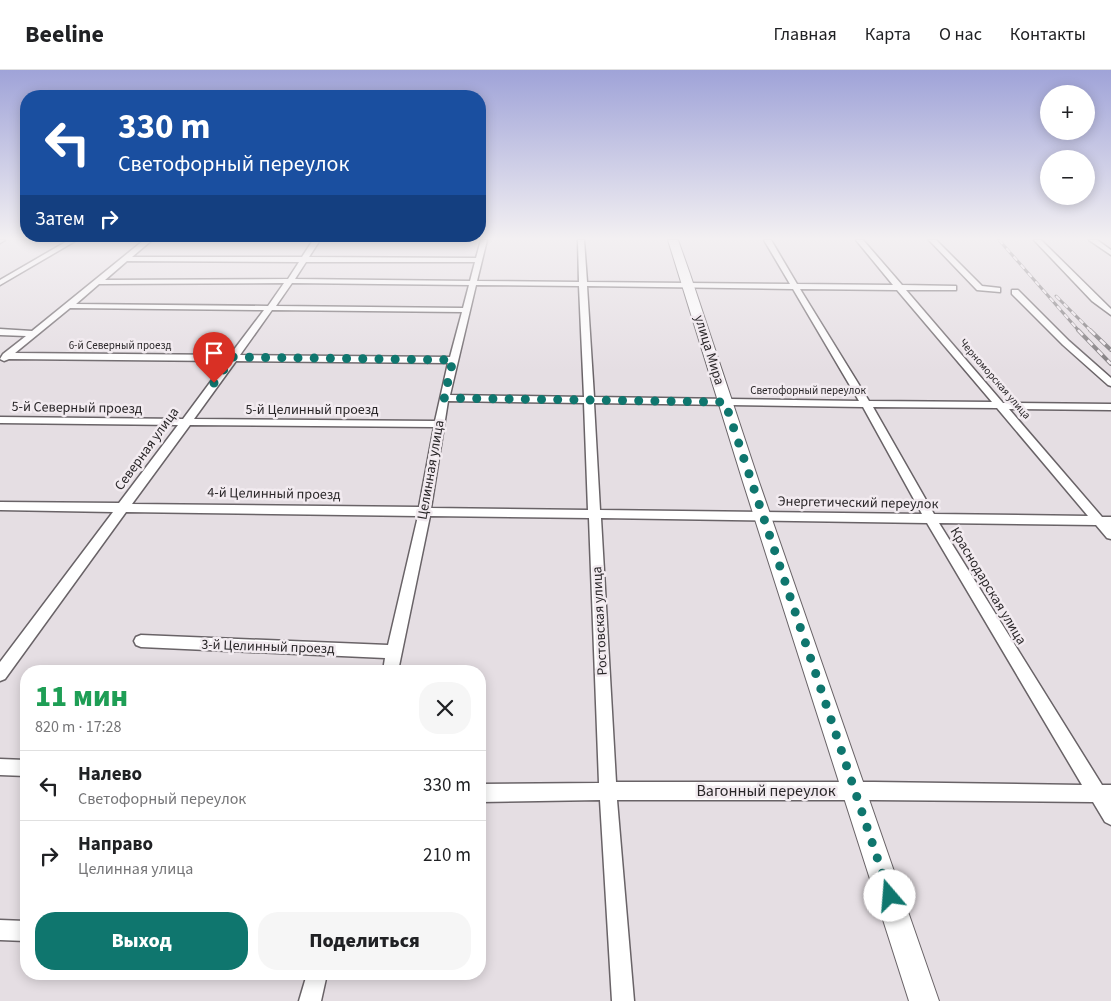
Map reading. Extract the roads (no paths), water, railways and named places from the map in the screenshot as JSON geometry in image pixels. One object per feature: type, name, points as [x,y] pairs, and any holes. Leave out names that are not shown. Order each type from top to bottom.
[{"type":"street","points":[[3,359],[96,283]]},
{"type":"street","name":"Северная улица","points":[[0,674],[5,661],[124,507],[288,283]]},
{"type":"street","name":"Целинная улица","points":[[392,665],[425,510],[444,398],[472,283]]},
{"type":"street","points":[[522,283],[954,288]]},
{"type":"street","name":"Черноморская улица","points":[[896,283],[1105,521],[1111,535]]},
{"type":"street","points":[[975,283],[980,288],[997,290]]},
{"type":"street","points":[[1079,283],[1111,313]]},
{"type":"street","name":"Ростовская улица","points":[[583,284],[588,400],[596,513],[608,791],[622,1001]]},
{"type":"street","name":"улица Мира","points":[[690,286],[762,516],[856,791],[924,1001]]},
{"type":"street","name":"Краснодарская улица","points":[[793,286],[865,402],[931,520],[1105,794],[1111,816]]},
{"type":"street","points":[[1015,292],[1066,343],[1111,383]]},
{"type":"street","points":[[68,306],[465,310]]},
{"type":"street","points":[[0,332],[33,334]]},
{"type":"street","name":"6-й Северный проезд","points":[[3,359],[233,357],[453,360]]},
{"type":"street","name":"Светофорный переулок","points":[[444,398],[1111,406]]},
{"type":"street","name":"5-й Северный проезд","points":[[0,420],[184,423]]},
{"type":"street","name":"5-й Целинный проезд","points":[[184,423],[439,424]]},
{"type":"street","name":"4-й Целинный проезд","points":[[0,506],[425,510]]},
{"type":"street","name":"Энергетический переулок","points":[[425,510],[931,520],[1105,521]]},
{"type":"street","name":"3-й Целинный проезд","points":[[141,642],[395,652]]},
{"type":"street","points":[[0,767],[20,768]]},
{"type":"street","name":"Вагонный переулок","points":[[486,792],[856,791],[1105,794]]},
{"type":"street","points":[[0,930],[20,931]]},
{"type":"street","points":[[310,1001],[315,980]]},
{"type":"railway","points":[[1037,283],[1079,331]]},
{"type":"railway","points":[[1056,296],[1090,330]]},
{"type":"railway","points":[[1078,330],[1111,364]]},
{"type":"railway","points":[[1090,330],[1111,350]]}]
